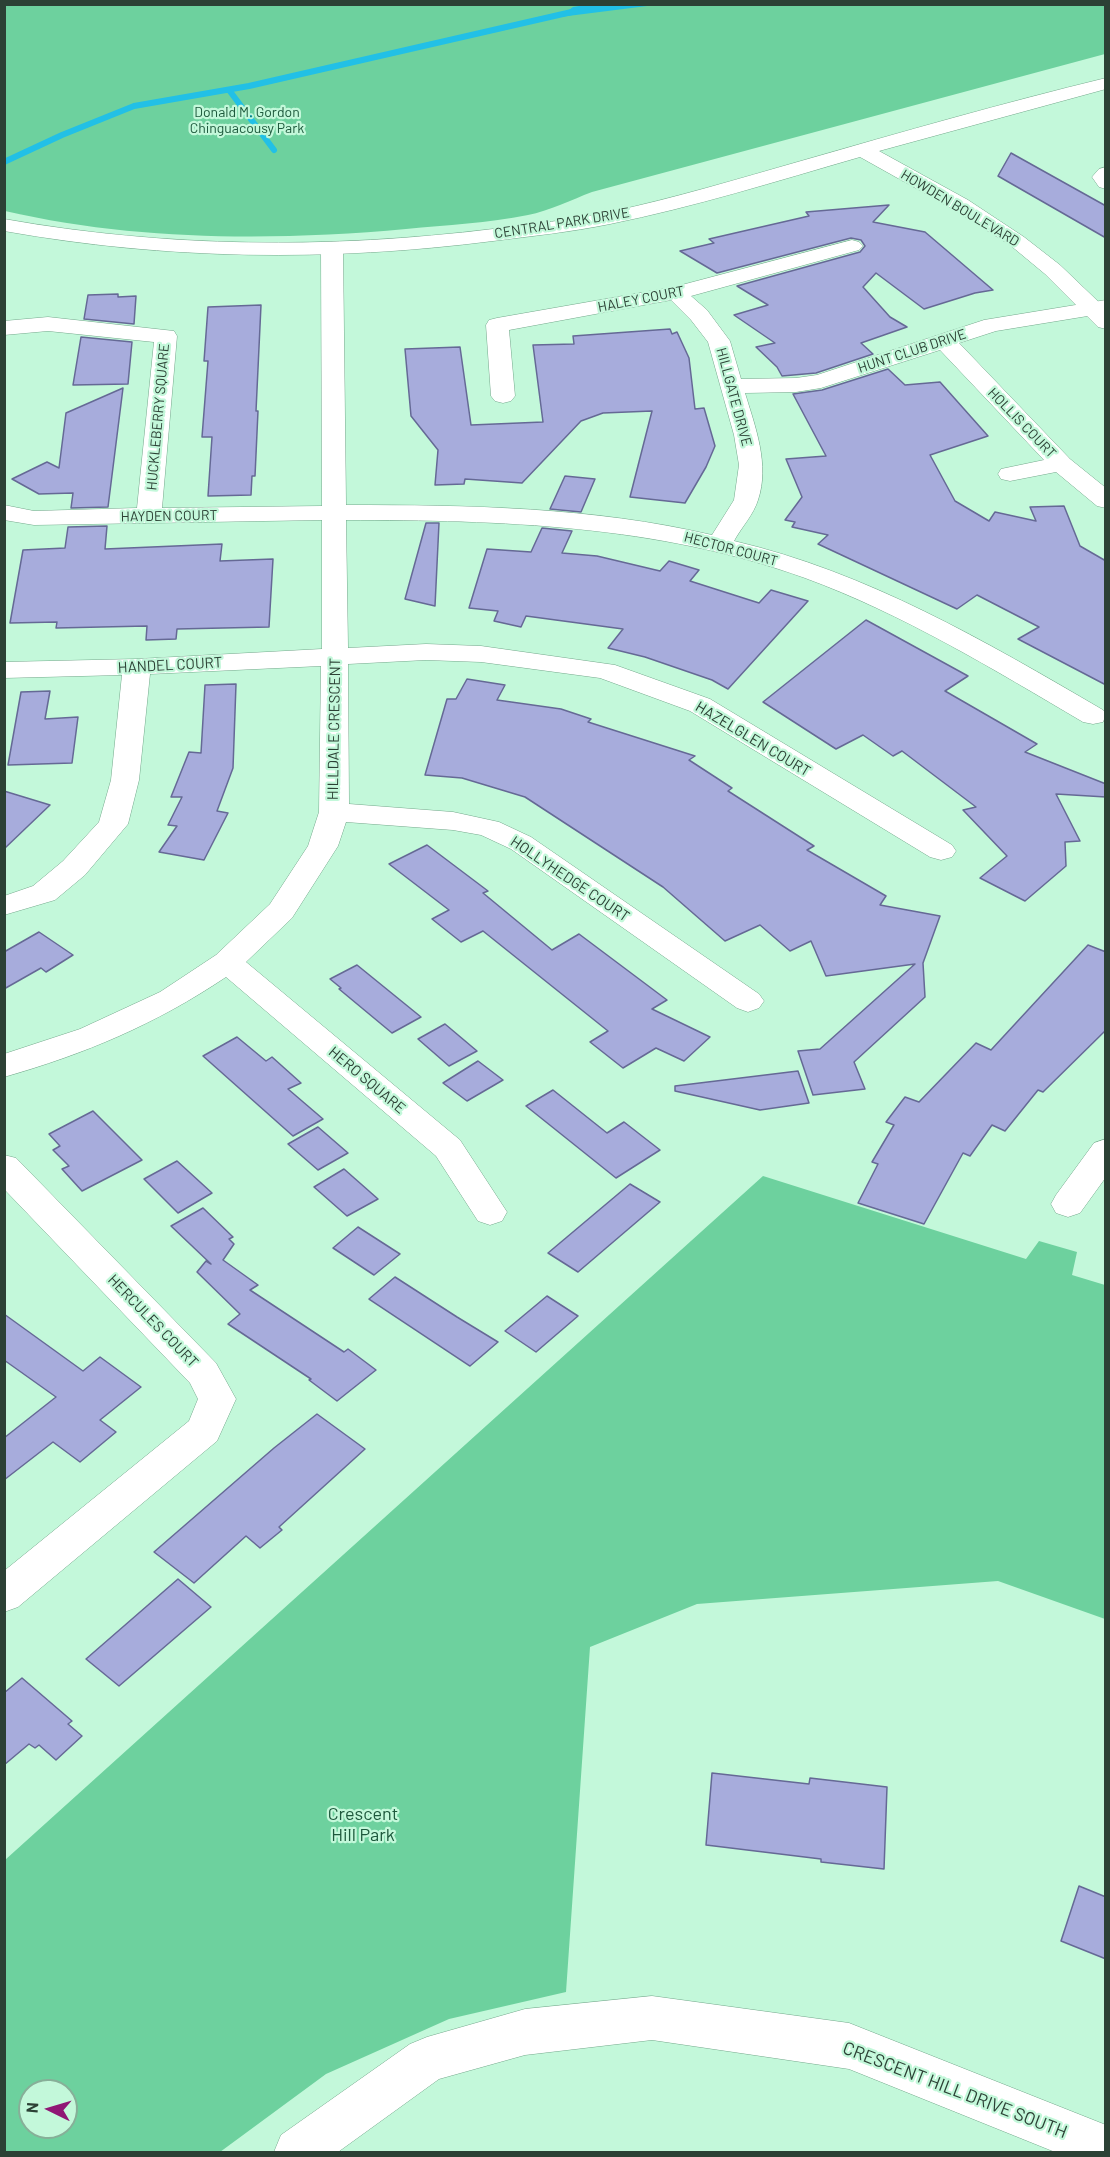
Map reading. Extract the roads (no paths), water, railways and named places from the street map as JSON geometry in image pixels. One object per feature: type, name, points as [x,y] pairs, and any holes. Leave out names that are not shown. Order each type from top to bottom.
[{"type":"street","name":"CENTRAL PARK DRIVE","points":[[4,225],[50,235],[199,249],[332,248],[412,244],[609,218],[1106,83]]},
{"type":"street","name":"HOWDEN BOULEVARD","points":[[862,150],[981,217],[1018,242],[1101,312]]},
{"type":"street","points":[[1106,173],[1102,177],[1106,183]]},
{"type":"street","name":"HALEY COURT","points":[[503,396],[497,325],[676,293],[852,246]]},
{"type":"street","name":"HILLDALE CRESCENT","points":[[4,1066],[101,1032],[171,999],[227,962],[281,911],[323,846],[334,812],[332,248]]},
{"type":"street","name":"HILLGATE DRIVE","points":[[676,293],[699,315],[719,342],[746,435],[751,465],[746,500],[718,544]]},
{"type":"street","name":"HUNT CLUB DRIVE","points":[[732,386],[796,385],[821,381],[992,325],[1101,312]]},
{"type":"street","name":"HUCKLEBERRY SQUARE","points":[[4,328],[48,324],[166,336],[149,516]]},
{"type":"street","name":"HOLLIS COURT","points":[[944,341],[1061,464],[1106,501]]},
{"type":"street","points":[[1010,474],[1061,464]]},
{"type":"street","name":"HAYDEN COURT","points":[[4,512],[34,518],[334,513]]},
{"type":"street","name":"HECTOR COURT","points":[[334,513],[507,515],[673,534],[718,544],[812,571],[897,605],[1093,716]]},
{"type":"street","name":"HAZELGLEN COURT","points":[[335,656],[396,653],[481,654],[605,671],[700,705],[941,851]]},
{"type":"street","name":"HANDEL COURT","points":[[4,669],[137,667],[335,656]]},
{"type":"street","points":[[4,906],[44,893],[74,868],[113,824],[125,780],[137,667]]},
{"type":"street","name":"HOLLYHEDGE COURT","points":[[334,812],[453,820],[489,828],[521,843],[748,1001]]},
{"type":"street","name":"HERO SQUARE","points":[[227,962],[448,1148],[490,1212]]},
{"type":"street","points":[[1068,1204],[1106,1152]]},
{"type":"street","name":"HERCULES COURT","points":[[4,1167],[202,1373],[217,1399],[204,1430],[4,1595]]},
{"type":"street","name":"CRESCENT HILL DRIVE SOUTH","points":[[298,2152],[427,2060],[525,2031],[652,2018],[849,2046],[1106,2149]]},
{"type":"water","points":[[655,5],[560,17],[573,7]]},
{"type":"waterway","points":[[4,162],[62,135],[134,106],[249,86],[576,11]]},
{"type":"waterway","points":[[229,90],[274,150]]},
{"type":"park label","name":"Donald M. Gordon Chinguacousy Park","points":[[247,120]]},
{"type":"park label","name":"Crescent Hill Park","points":[[363,1824]]}]
